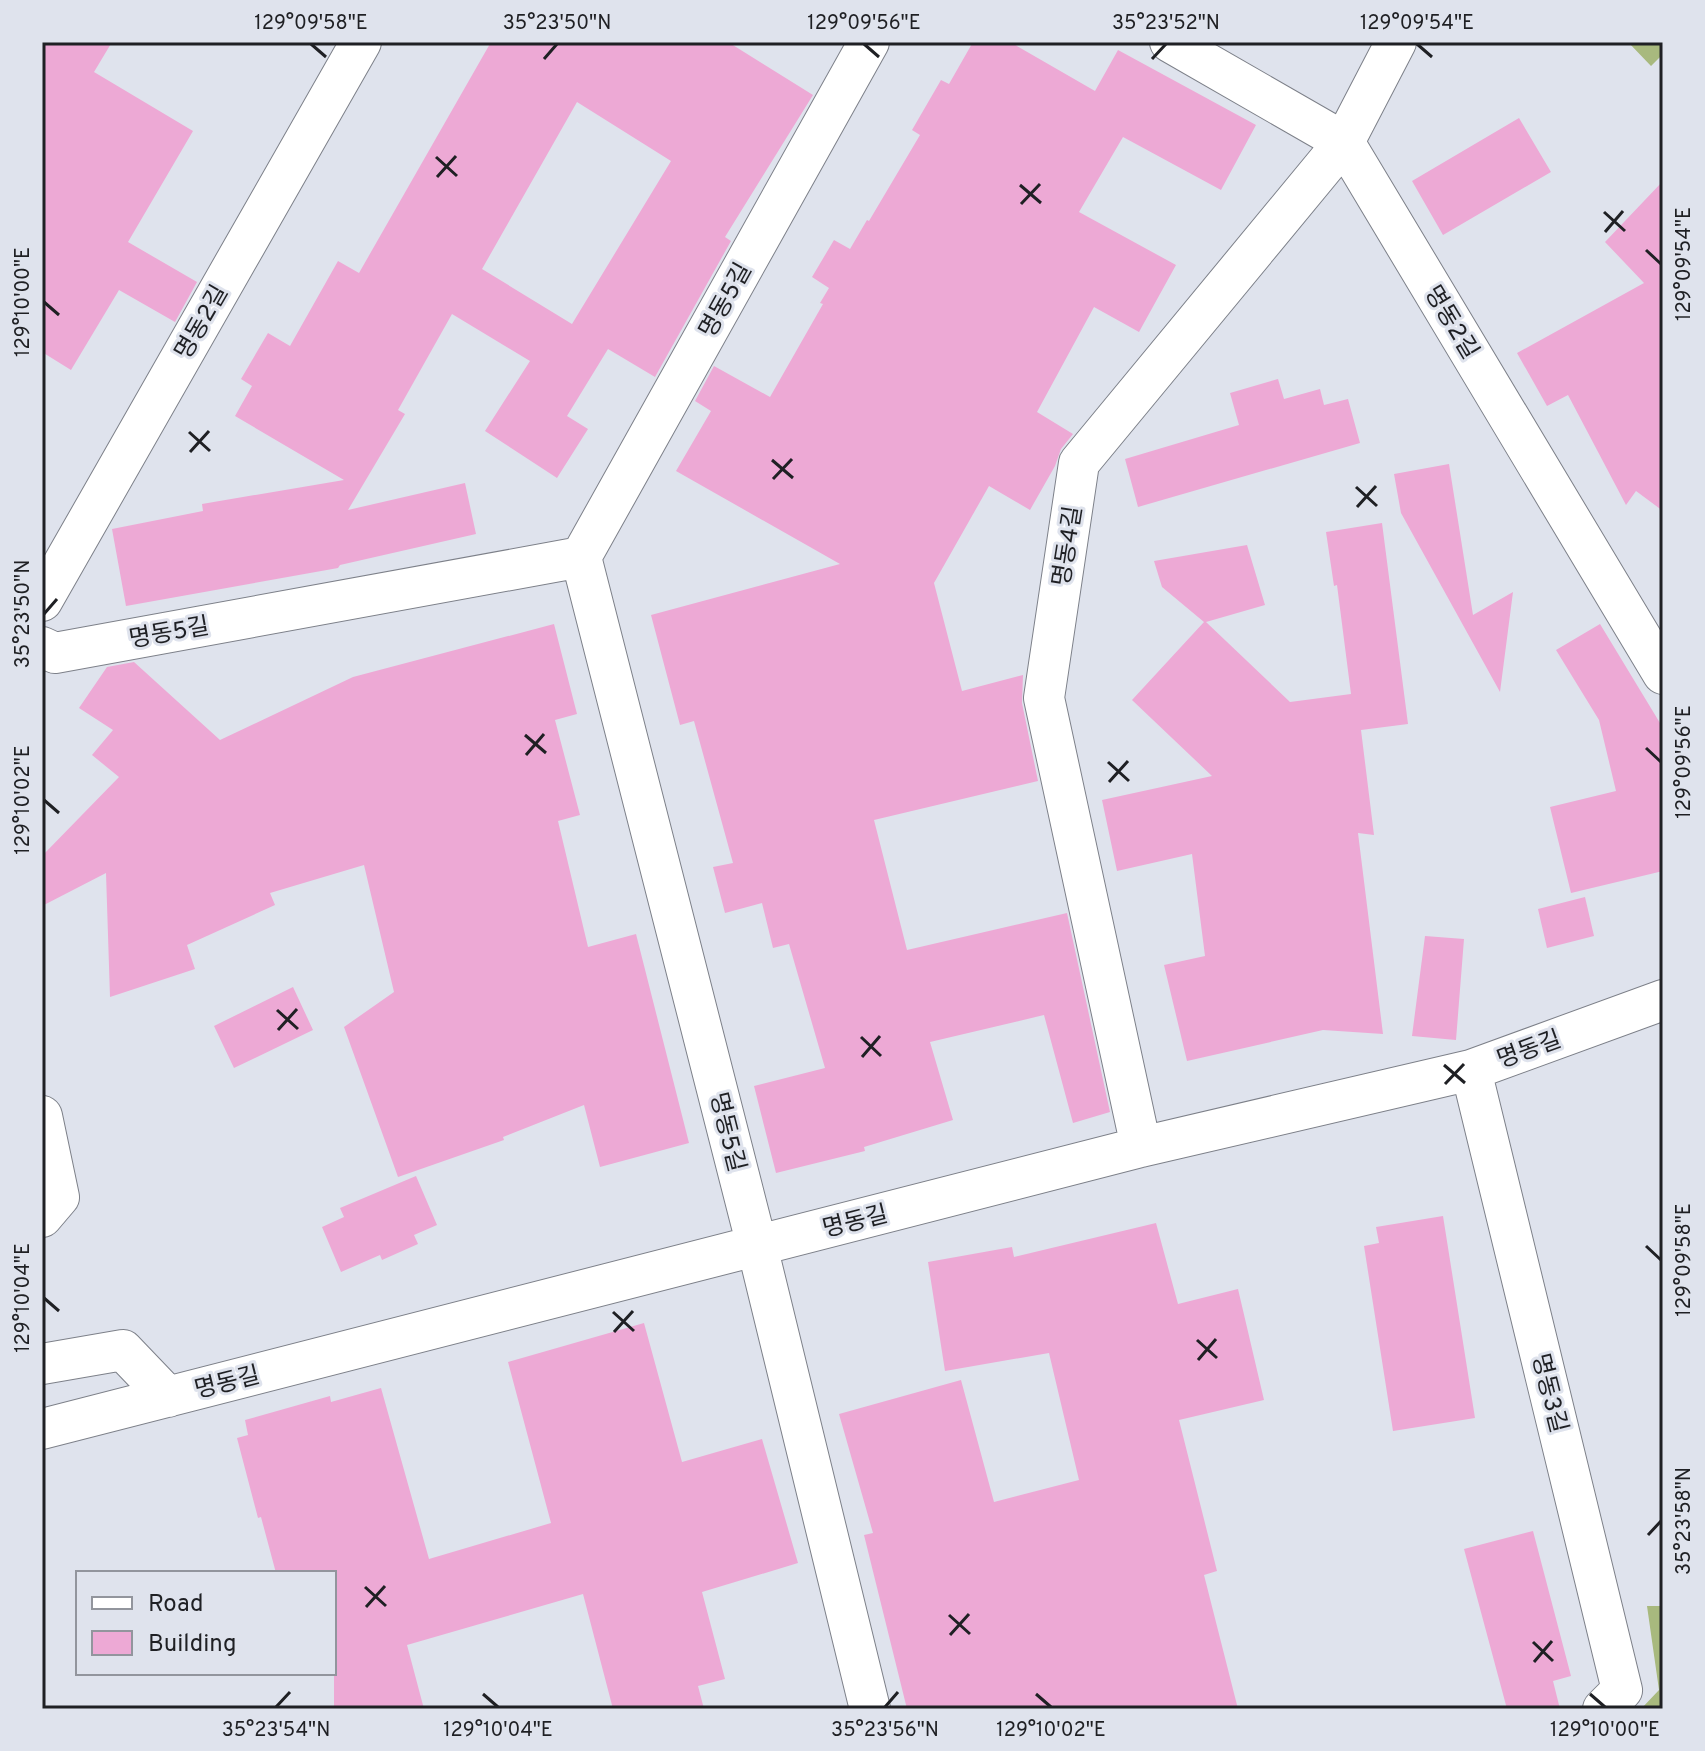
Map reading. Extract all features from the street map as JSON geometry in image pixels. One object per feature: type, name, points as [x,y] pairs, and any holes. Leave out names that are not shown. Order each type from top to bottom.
[{"type":"street","name":"명동2길","points":[[42,601],[361,42]]},
{"type":"street","name":"명동5길","points":[[869,42],[581,557],[757,1246],[870,1709]]},
{"type":"street","name":"명동2길","points":[[1170,42],[1344,142],[1663,674]]},
{"type":"street","name":"명동4길","points":[[1141,1147],[1044,698],[1079,463],[1344,142],[1396,42]]},
{"type":"street","name":"명동5길","points":[[46,657],[581,557]]},
{"type":"street","name":"명동길","points":[[42,1429],[1141,1147],[1471,1070],[1663,1000]]},
{"type":"street","name":"명동3길","points":[[1471,1070],[1622,1690],[1603,1709]]},
{"type":"street","points":[[42,1116],[59,1197],[42,1217]]},
{"type":"street","points":[[42,1364],[123,1350],[168,1397]]},
{"type":"green space","points":[[1628,42],[1663,42],[1663,54],[1651,66]]},
{"type":"green space","points":[[1647,1606],[1663,1606],[1663,1709],[1641,1709],[1659,1690]]},
{"type":"building","points":[[42,42],[112,42],[94,72],[193,131],[128,242],[197,282],[175,322],[119,290],[71,370],[42,352]]},
{"type":"building","points":[[491,42],[728,42],[813,95],[725,237],[731,241],[655,377],[608,349],[567,416],[588,429],[557,478],[485,431],[530,361],[452,314],[398,410],[405,414],[348,510],[465,483],[476,534],[340,565],[338,568],[126,606],[112,529],[203,511],[202,504],[344,480],[235,416],[252,386],[241,379],[268,333],[290,346],[338,261],[359,273]],"holes":[[[577,102],[671,161],[572,324],[482,269]]]},
{"type":"building","points":[[973,42],[1010,42],[1095,91],[1118,50],[1256,125],[1221,190],[1123,137],[1079,212],[1176,265],[1139,332],[1094,307],[1037,412],[1073,434],[1061,449],[1030,510],[989,486],[934,583],[962,691],[1023,675],[1022,703],[1038,781],[874,820],[907,950],[1067,913],[1110,1112],[1073,1123],[1044,1015],[930,1042],[953,1120],[864,1147],[865,1151],[776,1173],[754,1086],[825,1068],[789,944],[773,948],[762,903],[725,913],[713,867],[733,863],[694,721],[680,725],[651,615],[840,564],[676,471],[711,411],[695,401],[714,366],[770,397],[829,288],[812,277],[834,240],[850,249],[920,135],[912,130],[941,80],[949,84]]},
{"type":"building","points":[[1519,118],[1551,172],[1443,235],[1412,181]]},
{"type":"building","points":[[1663,181],[1663,511],[1636,491],[1626,505],[1568,395],[1547,406],[1517,353],[1644,283],[1605,242]]},
{"type":"building","points":[[1278,379],[1284,399],[1320,389],[1324,405],[1348,399],[1360,443],[1138,507],[1125,459],[1239,425],[1230,393]]},
{"type":"building","points":[[1449,464],[1473,615],[1513,592],[1500,692],[1401,513],[1394,474]]},
{"type":"building","points":[[1382,523],[1408,724],[1361,730],[1374,835],[1358,833],[1383,1034],[1323,1030],[1187,1061],[1164,965],[1205,956],[1192,854],[1117,871],[1102,800],[1212,776],[1132,700],[1204,622],[1162,587],[1154,561],[1247,545],[1265,605],[1206,622],[1290,702],[1351,694],[1337,585],[1334,586],[1326,532]]},
{"type":"building","points":[[554,624],[577,714],[555,720],[580,815],[558,821],[588,947],[636,934],[689,1143],[600,1167],[584,1105],[503,1137],[504,1140],[398,1177],[344,1027],[394,992],[364,865],[270,893],[275,905],[187,945],[195,969],[110,997],[106,873],[42,906],[42,856],[119,777],[92,755],[113,730],[79,708],[107,667],[134,662],[220,740],[353,677]]},
{"type":"building","points":[[1600,624],[1663,728],[1663,871],[1571,893],[1550,807],[1616,791],[1599,720],[1556,650]]},
{"type":"building","points":[[1585,897],[1594,936],[1547,948],[1538,909]]},
{"type":"building","points":[[1425,936],[1464,939],[1456,1040],[1412,1036]]},
{"type":"building","points":[[293,987],[313,1030],[234,1068],[214,1026]]},
{"type":"building","points":[[416,1176],[437,1225],[414,1235],[418,1244],[382,1260],[380,1255],[341,1272],[322,1227],[344,1217],[340,1208]]},
{"type":"building","points":[[1443,1216],[1475,1418],[1393,1431],[1364,1246],[1379,1243],[1376,1227]]},
{"type":"building","points":[[1156,1223],[1178,1304],[1238,1289],[1264,1400],[1179,1420],[1217,1571],[1204,1575],[1238,1709],[907,1709],[864,1535],[873,1533],[839,1414],[961,1380],[994,1502],[1079,1480],[1049,1353],[945,1371],[928,1262],[1012,1247],[1014,1257]]},
{"type":"building","points":[[644,1323],[682,1462],[762,1439],[798,1563],[702,1592],[725,1679],[698,1686],[704,1709],[613,1709],[583,1594],[407,1645],[424,1709],[334,1709],[336,1571],[275,1571],[237,1438],[248,1435],[245,1420],[330,1396],[331,1402],[381,1388],[429,1559],[551,1523],[508,1362]]},
{"type":"building","points":[[1533,1531],[1571,1676],[1553,1681],[1560,1709],[1507,1709],[1464,1549]]}]
